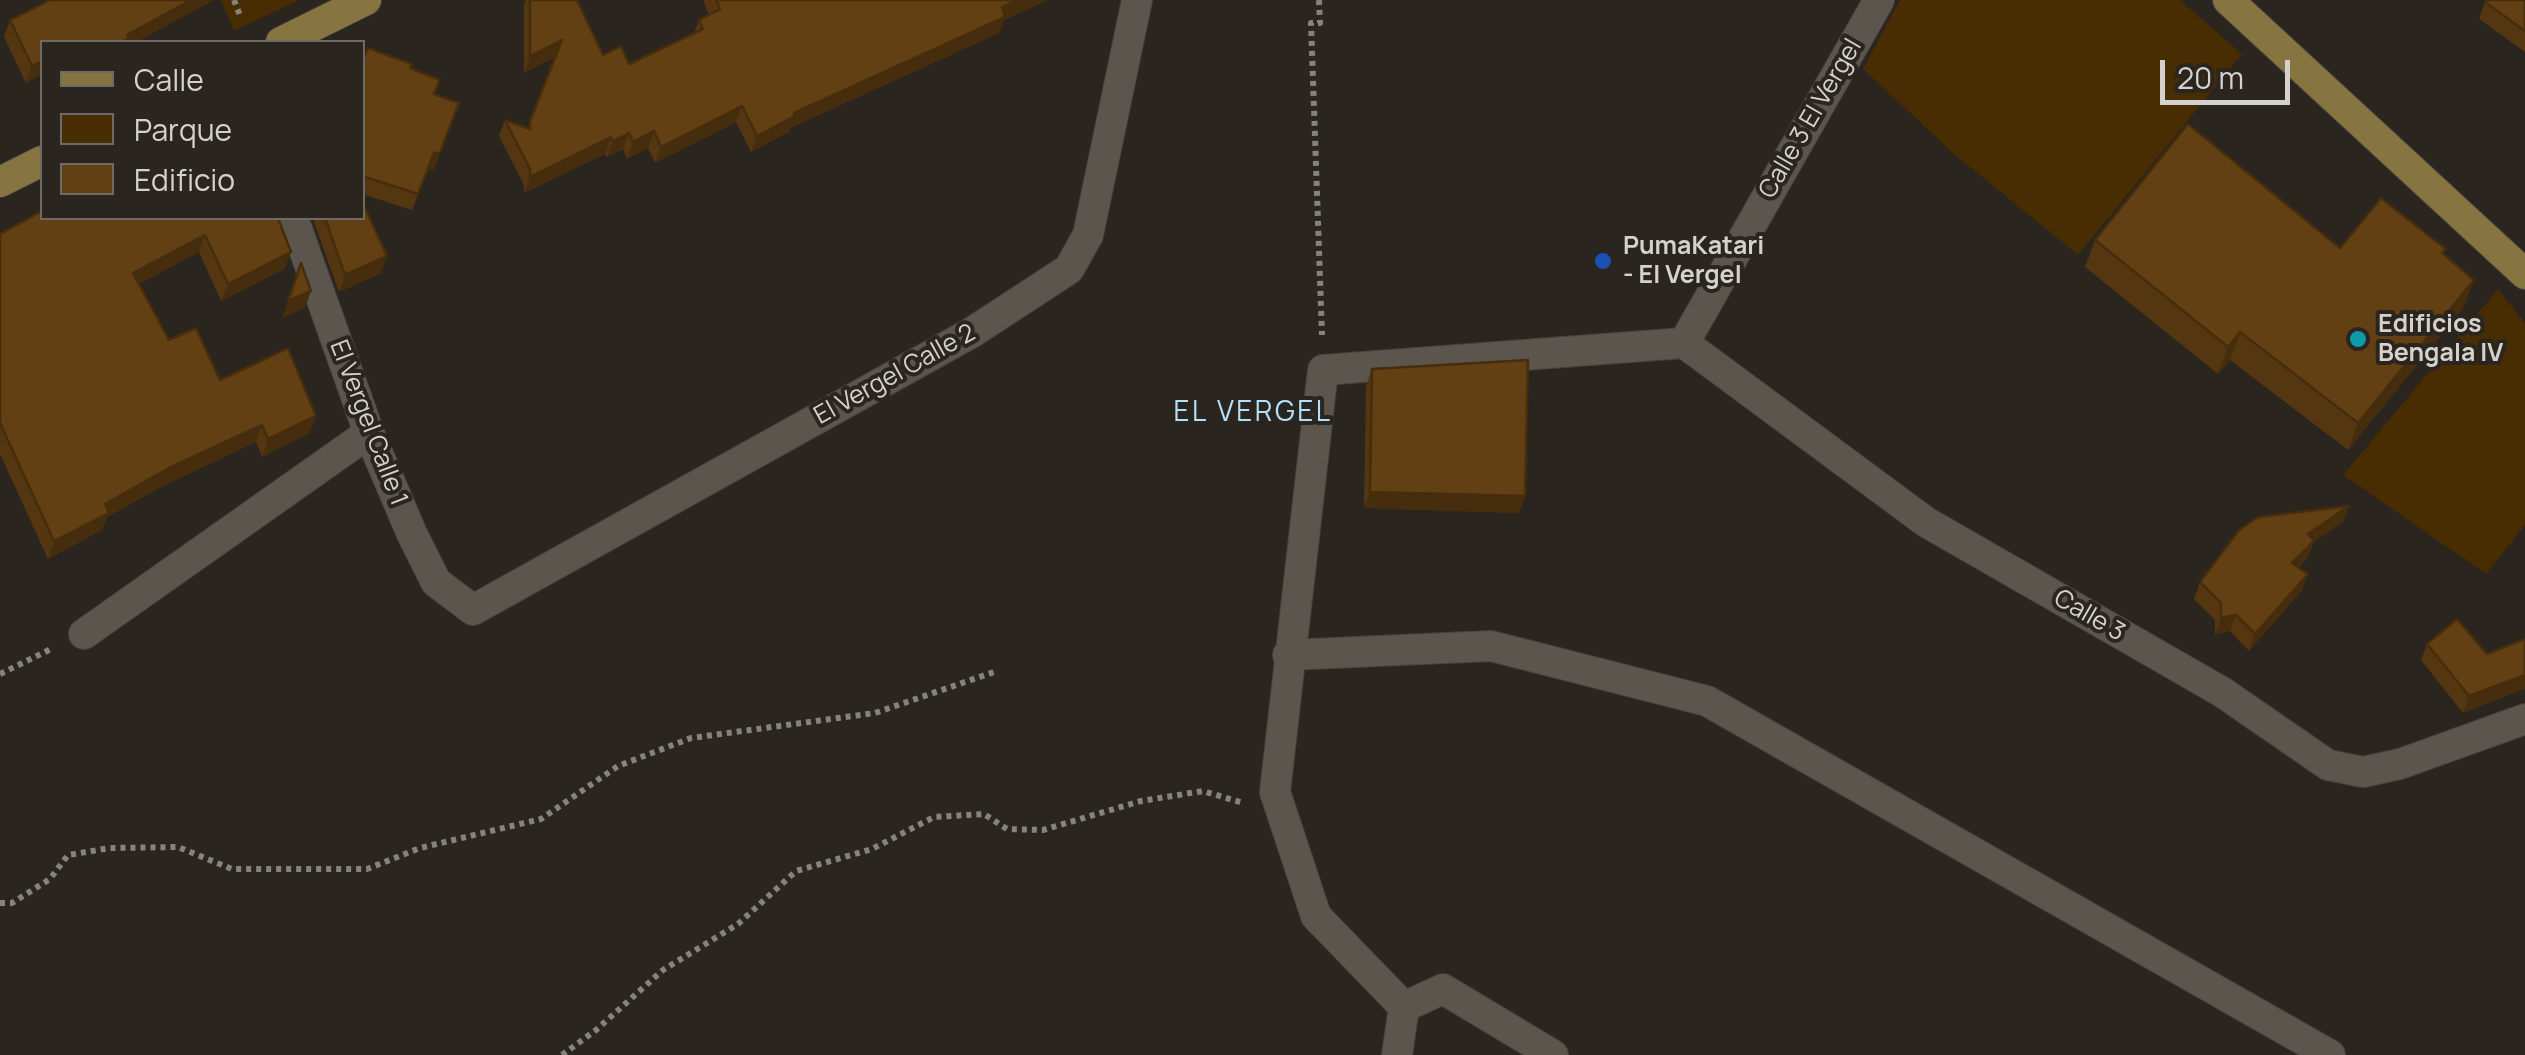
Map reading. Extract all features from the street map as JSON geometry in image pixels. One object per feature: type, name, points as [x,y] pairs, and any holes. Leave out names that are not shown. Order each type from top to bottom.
[{"type":"main road","points":[[285,40],[366,0]]},
{"type":"main road","points":[[2228,0],[2525,274]]},
{"type":"main road","points":[[0,182],[40,162]]},
{"type":"street","name":"El Vergel Calle 2","points":[[473,610],[971,333],[1069,269],[1088,236],[1137,0]]},
{"type":"street","name":"Calle 3 El Vergel","points":[[1684,343],[1879,0]]},
{"type":"street","name":"El Vergel Calle 1","points":[[293,220],[369,433],[436,582],[473,610]]},
{"type":"street","points":[[1404,1007],[1316,916],[1275,792],[1323,370],[1684,343]]},
{"type":"street","name":"Calle 3","points":[[1684,343],[1926,522],[2222,692],[2328,765],[2363,772],[2400,764],[2525,719]]},
{"type":"street","points":[[84,634],[369,433]]},
{"type":"street","points":[[1288,655],[1491,646],[1707,700],[2330,1055]]},
{"type":"street","points":[[1404,1007],[1443,989],[1552,1055]]},
{"type":"street","points":[[1397,1055],[1396,1040],[1404,1007]]},
{"type":"path","points":[[234,0],[242,18]]},
{"type":"path","points":[[1320,0],[1320,23],[1311,23],[1323,370]]},
{"type":"path","points":[[0,674],[84,634]]},
{"type":"path","points":[[0,903],[12,903],[50,879],[68,855],[110,848],[178,847],[232,869],[368,870],[420,848],[540,819],[618,766],[691,738],[875,713],[994,672]]},
{"type":"path","points":[[562,1055],[663,970],[738,924],[796,871],[872,849],[934,818],[984,814],[1007,829],[1043,830],[1141,801],[1203,791],[1283,815]]},
{"type":"green space","points":[[221,0],[299,0],[234,31]]},
{"type":"green space","points":[[1900,0],[2180,0],[2242,54],[2078,255],[1954,154],[1863,69]]},
{"type":"green space","points":[[2498,289],[2525,323],[2525,525],[2486,574],[2343,475]]},
{"type":"building","points":[[50,0],[191,0],[127,35],[125,40],[40,40],[40,62],[32,66],[10,20]]},
{"type":"building","points":[[530,0],[577,0],[603,55],[621,46],[629,64],[703,29],[699,20],[720,9],[716,0],[1018,0],[1002,7],[1005,17],[794,113],[795,116],[757,136],[742,106],[661,147],[654,131],[633,142],[629,133],[613,141],[611,137],[530,177],[530,169],[505,120],[530,129],[562,40],[530,56]]},
{"type":"building","points":[[2525,0],[2525,31],[2485,2]]},
{"type":"building","points":[[368,48],[412,64],[410,68],[440,80],[434,94],[459,103],[440,153],[434,153],[418,194],[365,177]]},
{"type":"building","points":[[2188,124],[2340,248],[2381,198],[2446,249],[2442,253],[2474,280],[2358,423],[2240,332],[2228,347],[2095,240]]},
{"type":"building","points":[[365,208],[387,256],[345,275],[326,220],[365,220]]},
{"type":"building","points":[[40,212],[40,220],[279,220],[291,252],[228,284],[205,235],[133,273],[169,340],[196,328],[220,380],[288,348],[316,416],[268,439],[262,425],[169,468],[105,504],[109,513],[54,541],[0,423],[0,234]]},
{"type":"building","points":[[301,263],[311,291],[288,301]]},
{"type":"building","points":[[1528,360],[1525,496],[1370,492],[1372,369]]},
{"type":"building","points":[[2349,506],[2308,534],[2314,541],[2292,563],[2308,574],[2255,634],[2236,615],[2221,618],[2221,603],[2200,582],[2239,530],[2258,517]]},
{"type":"building","points":[[2457,619],[2487,654],[2525,639],[2525,675],[2469,696],[2427,644]]},
{"type":"place","name":"PumaKatari - El Vergel","points":[[1603,261]]},
{"type":"place","name":"Edificios Bengala IV","points":[[2358,339]]},
{"type":"district","name":"EL VERGEL","points":[[1253,413]]}]
